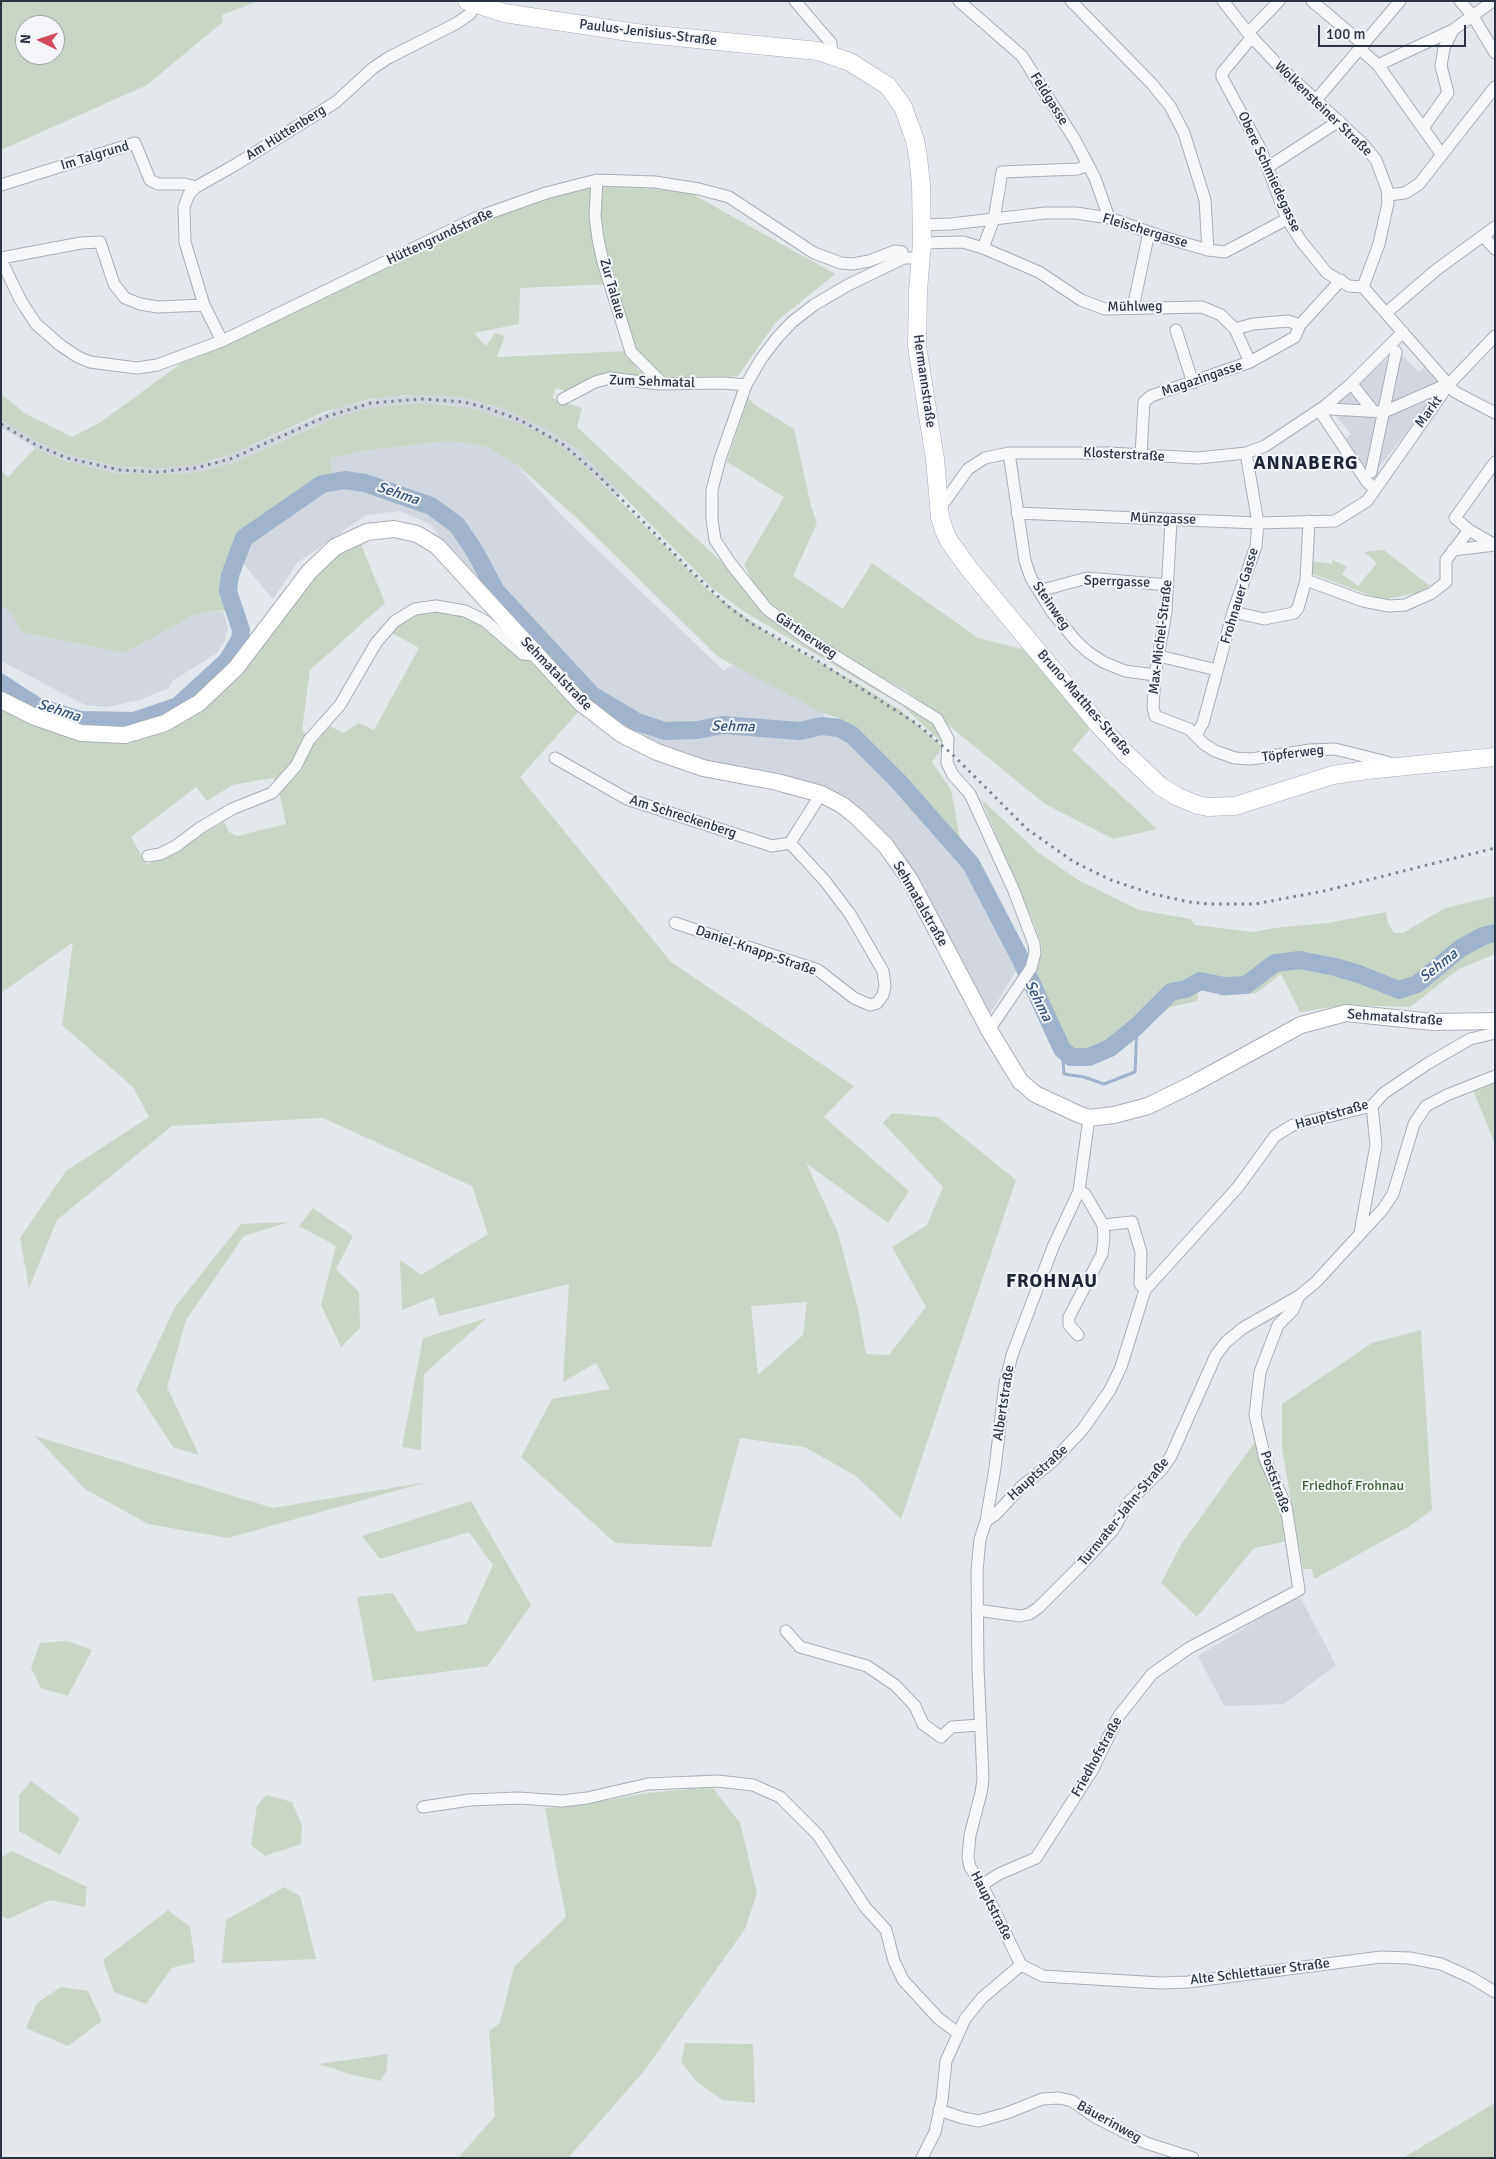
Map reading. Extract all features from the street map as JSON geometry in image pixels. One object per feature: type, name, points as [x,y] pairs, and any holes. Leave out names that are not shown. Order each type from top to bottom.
[{"type":"main road","name":"Paulus-Jenisius-Straße","points":[[473,3],[504,13],[636,33],[832,54],[875,76],[888,86],[903,107],[915,140],[918,157],[922,225]]},
{"type":"main road","name":"Hermannstraße","points":[[922,225],[915,253],[918,290],[917,346],[936,459],[939,506]]},
{"type":"main road","name":"Bruno-Matthes-Straße","points":[[939,506],[940,517],[948,541],[970,570],[1098,724],[1160,786],[1178,797],[1208,807],[1235,806],[1333,776],[1392,767],[1495,757]]},
{"type":"main road","name":"Sehmatalstraße","points":[[1,700],[35,717],[81,733],[124,735],[165,723],[199,703],[236,668],[309,572],[335,548],[367,532],[394,529],[417,534],[436,546],[581,703],[621,734],[657,752],[703,768],[777,782],[822,794],[842,805],[857,817],[886,846],[910,880],[989,1030],[1020,1081],[1035,1094],[1089,1118],[1114,1115],[1148,1106],[1192,1085],[1301,1025],[1346,1013],[1433,1022],[1495,1021]]},
{"type":"street","points":[[795,1],[831,43],[832,54]]},
{"type":"street","name":"Feldgasse","points":[[959,1],[1022,56],[1075,140],[1102,194],[1109,218]]},
{"type":"street","points":[[1071,1],[1152,84],[1170,106],[1184,133],[1205,200],[1208,250]]},
{"type":"street","name":"Wolkensteiner Straße","points":[[1223,1],[1250,35],[1278,65],[1363,144],[1376,160],[1383,175],[1388,195],[1379,244],[1363,288]]},
{"type":"street","points":[[1250,35],[1279,1]]},
{"type":"street","points":[[1312,1],[1363,47],[1442,155]]},
{"type":"street","points":[[1316,100],[1363,47],[1400,1]]},
{"type":"street","points":[[1460,1],[1472,15],[1495,53]]},
{"type":"street","points":[[1378,65],[1453,30],[1492,1]]},
{"type":"street","name":"Am Hüttenberg","points":[[222,341],[204,305],[185,242],[184,207],[189,194],[196,187],[336,102],[381,63],[457,23],[470,14],[473,3]]},
{"type":"street","points":[[1423,128],[1448,93],[1441,66],[1444,48],[1453,30]]},
{"type":"street","name":"Obere Schmiedegasse","points":[[1250,35],[1222,73],[1222,78],[1251,131],[1268,168],[1287,219],[1327,273],[1345,283],[1363,288]]},
{"type":"street","points":[[1388,195],[1405,193],[1419,184],[1495,88]]},
{"type":"street","points":[[1268,168],[1339,121]]},
{"type":"street","name":"Im Talgrund","points":[[1,185],[135,143],[150,180],[158,184],[186,184],[196,187]]},
{"type":"street","points":[[982,248],[994,219],[1002,172],[1078,169],[1088,165]]},
{"type":"street","name":"Hüttengrundstraße","points":[[1,259],[21,301],[36,324],[78,357],[106,365],[137,368],[157,365],[222,341],[478,217],[546,193],[597,180],[656,182],[699,188],[729,196],[814,253],[841,263],[853,264],[869,261],[895,251],[915,253]]},
{"type":"street","name":"Zur Talaue","points":[[597,180],[595,216],[598,239],[631,352],[663,384]]},
{"type":"street","name":"Fleischergasse","points":[[922,225],[951,224],[1045,213],[1076,213],[1109,218],[1208,250],[1225,252],[1287,219]]},
{"type":"street","points":[[1386,313],[1436,270],[1495,227]]},
{"type":"street","points":[[1134,308],[1149,232]]},
{"type":"street","points":[[1483,236],[1495,249]]},
{"type":"street","points":[[1,259],[81,243],[100,242],[114,284],[125,298],[140,304],[158,307],[204,305]]},
{"type":"street","name":"Mühlweg","points":[[915,253],[963,242],[1039,272],[1081,300],[1104,309],[1202,307],[1220,315],[1235,329],[1250,362]]},
{"type":"street","name":"Gärtnerweg","points":[[915,253],[848,285],[814,305],[792,322],[761,359],[746,385],[720,459],[712,490],[712,519],[715,540],[731,564],[767,609],[806,638],[937,719],[948,739],[948,763],[953,775],[970,794],[1034,944],[1030,968],[989,1030]]},
{"type":"street","name":"Magazingasse","points":[[1140,455],[1144,402],[1151,396],[1250,362],[1295,337],[1300,325],[1345,283]]},
{"type":"street","points":[[1363,288],[1403,332],[1324,410],[1367,482],[1374,488]]},
{"type":"street","points":[[1235,329],[1253,324],[1288,321],[1300,325]]},
{"type":"street","points":[[1176,330],[1193,383]]},
{"type":"street","name":"Markt","points":[[1403,332],[1446,385]]},
{"type":"street","points":[[1495,336],[1446,385],[1468,400],[1495,413]]},
{"type":"street","points":[[1375,465],[1378,412],[1396,352]]},
{"type":"street","name":"Zum Sehmatal","points":[[563,399],[595,382],[610,378],[663,384],[723,383],[746,385]]},
{"type":"street","name":"Markt","points":[[1324,410],[1378,412],[1446,385]]},
{"type":"street","name":"Markt","points":[[1374,488],[1446,385]]},
{"type":"street","points":[[1354,388],[1378,412]]},
{"type":"street","name":"Klosterstraße","points":[[939,506],[946,500],[968,469],[985,458],[1009,453],[1198,458],[1246,453],[1264,446],[1324,410]]},
{"type":"street","name":"Steinweg","points":[[1009,453],[1025,561],[1039,591],[1052,612],[1088,652],[1103,662],[1125,671],[1155,675]]},
{"type":"street","name":"Frohnauer Gasse","points":[[1193,732],[1203,723],[1233,612],[1256,546],[1258,523],[1246,453]]},
{"type":"street","points":[[1495,462],[1455,518],[1469,530],[1495,545]]},
{"type":"street","name":"Münzgasse","points":[[1017,513],[1258,523],[1335,521],[1367,501],[1374,488]]},
{"type":"street","name":"Max-Michel-Straße","points":[[1171,520],[1166,612],[1155,675],[1153,707],[1155,716],[1193,732]]},
{"type":"street","points":[[1233,612],[1264,619],[1294,613],[1298,608],[1306,580],[1309,521]]},
{"type":"street","points":[[1306,580],[1363,601],[1389,606],[1405,604],[1432,593],[1446,582],[1446,560],[1469,530]]},
{"type":"street","points":[[1453,550],[1495,545]]},
{"type":"street","name":"Sperrgasse","points":[[1039,591],[1087,578],[1168,585]]},
{"type":"street","points":[[148,856],[160,854],[176,846],[200,828],[232,810],[272,793],[296,766],[309,740],[340,705],[376,643],[394,621],[415,609],[436,606],[465,611],[485,621],[523,654],[535,655]]},
{"type":"street","points":[[1159,656],[1217,670]]},
{"type":"street","name":"Töpferweg","points":[[1193,732],[1215,751],[1235,758],[1251,759],[1310,750],[1335,749],[1387,762],[1392,767]]},
{"type":"street","name":"Am Schreckenberg","points":[[555,758],[627,799],[772,846],[790,842]]},
{"type":"street","points":[[790,842],[822,794]]},
{"type":"street","name":"Daniel-Knapp-Straße","points":[[675,923],[818,970],[854,998],[870,1005],[878,1003],[883,995],[885,986],[883,972],[850,914],[826,881],[790,842]]},
{"type":"street","name":"Hauptstraße","points":[[1021,1965],[982,1885],[970,1867],[968,1857],[970,1835],[983,1779],[977,1571],[980,1539],[986,1522],[1022,1486],[1065,1449],[1090,1420],[1110,1390],[1121,1367],[1145,1290],[1238,1187],[1274,1136],[1293,1125],[1372,1106],[1384,1093],[1426,1064],[1470,1040],[1495,1033]]},
{"type":"street","name":"Turnvater-Jahn-Straße","points":[[977,1610],[1020,1616],[1029,1614],[1038,1608],[1078,1568],[1112,1530],[1129,1502],[1166,1462],[1216,1355],[1226,1342],[1243,1328],[1299,1296],[1328,1271],[1393,1194],[1414,1124],[1426,1106],[1447,1095],[1495,1076]]},
{"type":"street","points":[[1360,1235],[1376,1145],[1372,1106]]},
{"type":"street","name":"Albertstraße","points":[[986,1522],[995,1468],[1005,1383],[1012,1355],[1053,1248],[1079,1191],[1089,1118]]},
{"type":"street","points":[[1078,1335],[1069,1325],[1069,1317],[1102,1254],[1103,1225],[1085,1194],[1079,1191]]},
{"type":"street","points":[[1103,1225],[1132,1222],[1140,1252],[1140,1284],[1145,1290]]},
{"type":"street","name":"Poststraße","points":[[1299,1296],[1293,1310],[1278,1325],[1260,1372],[1255,1415],[1265,1459],[1286,1506],[1299,1590]]},
{"type":"street","name":"Friedhofstraße","points":[[982,1885],[999,1874],[1036,1858],[1093,1769],[1118,1716],[1152,1674],[1189,1648],[1299,1590]]},
{"type":"street","points":[[786,1631],[800,1646],[867,1666],[895,1685],[915,1706],[923,1724],[941,1737],[952,1728],[980,1725]]},
{"type":"street","points":[[423,1807],[470,1800],[518,1798],[562,1801],[587,1798],[648,1784],[718,1781],[753,1785],[780,1797],[818,1834],[865,1907],[886,1930],[894,1961],[903,1980],[939,2018],[958,2033]]},
{"type":"street","name":"Alte Schlettauer Straße","points":[[1021,1965],[1043,1976],[1161,1983],[1188,1982],[1381,1957],[1410,1958],[1441,1964],[1472,1978],[1495,1992]]},
{"type":"street","points":[[922,2158],[935,2132],[940,2110],[946,2062],[965,2019],[978,2002],[1021,1965]]},
{"type":"street","name":"Bäuerinweg","points":[[940,2110],[979,2121],[1007,2113],[1042,2099],[1059,2098],[1072,2102],[1095,2117],[1146,2143],[1193,2158]]},
{"type":"shaded area","points":[[1399,352],[1419,372],[1424,367],[1443,386],[1376,471],[1366,471],[1344,440],[1351,434],[1330,409],[1394,353]]},
{"type":"shaded area","points":[[424,395],[464,398],[502,408],[521,416],[549,430],[581,452],[621,492],[616,496],[577,458],[500,417],[463,407],[442,404],[389,405],[357,411],[312,427],[233,463],[197,472],[179,474],[119,474],[83,467],[35,448],[1,428],[1,420],[53,449],[68,455],[120,467],[139,468],[213,461],[340,407],[388,396]]},
{"type":"shaded area","points":[[448,441],[486,446],[516,464],[563,517],[724,671],[746,655],[790,665],[823,713],[833,734],[849,738],[879,767],[962,864],[1017,969],[990,1014],[902,860],[853,806],[672,753],[598,712],[521,636],[430,524],[400,511],[366,515],[297,563],[273,599],[236,555],[244,538],[252,531],[331,484],[331,458],[362,451]]},
{"type":"shaded area","points":[[1,606],[10,611],[21,632],[125,653],[196,614],[223,611],[228,627],[225,641],[216,654],[172,681],[169,688],[139,700],[107,707],[85,705],[1,661]]},
{"type":"shaded area","points":[[1293,1598],[1301,1599],[1336,1665],[1284,1704],[1224,1706],[1198,1656]]},
{"type":"green space","points":[[1,1],[258,1],[222,15],[223,22],[147,85],[1,150]]},
{"type":"green space","points":[[619,186],[689,192],[835,274],[776,322],[738,376],[700,380],[664,377],[633,348],[613,284],[520,288],[519,324],[474,333],[486,346],[495,333],[505,336],[497,357],[627,351],[638,370],[649,376],[647,381],[628,378],[569,392],[556,388],[552,398],[582,408],[577,427],[729,569],[764,613],[939,726],[942,743],[903,706],[743,611],[712,588],[581,452],[549,430],[502,408],[464,398],[443,396],[405,395],[370,399],[324,412],[230,455],[195,465],[159,468],[120,467],[68,455],[38,442],[1,420],[1,394],[26,414],[72,437],[101,422],[180,364],[221,347],[473,225],[550,195],[589,187]]},
{"type":"green space","points":[[748,398],[755,405],[794,429],[811,506],[817,523],[793,576],[843,609],[872,563],[978,638],[1030,651],[1090,729],[1072,750],[1157,829],[1113,839],[1045,804],[905,690],[858,665],[768,606],[759,594],[744,565],[784,497],[727,462]]},
{"type":"green space","points":[[424,403],[463,407],[484,412],[518,423],[546,436],[577,458],[709,591],[778,640],[857,683],[900,710],[943,747],[932,762],[951,790],[962,849],[962,864],[923,803],[884,765],[861,735],[844,720],[823,713],[718,657],[579,520],[516,464],[486,446],[448,441],[362,451],[331,458],[331,484],[252,531],[244,538],[230,575],[228,591],[233,609],[196,614],[125,653],[21,632],[10,611],[1,606],[1,470],[8,477],[35,448],[66,461],[119,474],[179,474],[197,472],[233,463],[327,421],[357,411],[389,405]]},
{"type":"green space","points":[[360,542],[385,603],[310,670],[302,730],[308,736],[292,765],[274,782],[273,778],[232,785],[207,801],[196,787],[131,837],[147,865],[224,822],[229,832],[237,836],[286,824],[279,792],[316,741],[330,726],[343,733],[359,723],[374,730],[419,648],[390,632],[413,616],[434,610],[465,614],[533,660],[580,710],[520,777],[671,962],[854,1086],[824,1117],[909,1191],[888,1223],[806,1163],[838,1233],[858,1309],[866,1354],[889,1355],[926,1307],[892,1247],[927,1225],[943,1187],[883,1123],[892,1113],[938,1117],[1016,1180],[901,1519],[856,1476],[804,1447],[740,1438],[711,1547],[615,1543],[521,1457],[552,1399],[610,1389],[596,1363],[563,1382],[569,1284],[439,1316],[434,1297],[402,1310],[400,1260],[421,1275],[488,1234],[472,1186],[323,1118],[172,1126],[57,1220],[29,1288],[20,1238],[66,1171],[149,1117],[133,1087],[62,1025],[73,942],[1,993],[1,706],[127,740],[199,709],[291,599],[339,551]],"holes":[[[807,1302],[803,1335],[758,1375],[751,1306]]]},
{"type":"green space","points":[[1384,550],[1430,586],[1418,593],[1386,599],[1372,596],[1310,573],[1311,561],[1333,564],[1331,559],[1347,567],[1342,574],[1358,586],[1377,563],[1364,552]]},
{"type":"green space","points":[[981,799],[1039,853],[1078,880],[1139,910],[1191,919],[1195,925],[1254,932],[1274,928],[1328,923],[1386,912],[1388,923],[1394,933],[1403,933],[1445,908],[1495,896],[1495,954],[1459,969],[1410,1007],[1345,1005],[1300,1012],[1281,974],[1256,993],[1220,996],[1214,978],[1200,977],[1197,1001],[1171,1007],[1111,1053],[1089,1062],[1086,1053],[1067,1046],[1030,972],[1039,960],[1042,947],[1035,926]]},
{"type":"green space","points":[[1495,1082],[1495,1144],[1473,1090]]},
{"type":"green space","points":[[313,1208],[353,1236],[336,1269],[359,1292],[360,1328],[341,1347],[321,1305],[336,1246],[299,1226]]},
{"type":"green space","points":[[289,1222],[244,1236],[186,1320],[167,1387],[199,1455],[173,1447],[136,1390],[175,1307],[241,1224]]},
{"type":"green space","points":[[487,1318],[424,1374],[421,1450],[402,1447],[423,1338]]},
{"type":"green space","name":"Friedhof Frohnau","points":[[1421,1330],[1432,1510],[1410,1526],[1314,1579],[1312,1569],[1303,1569],[1282,1449],[1282,1404],[1372,1343]]},
{"type":"green space","points":[[1260,1435],[1293,1540],[1254,1548],[1197,1617],[1161,1583],[1182,1543]]},
{"type":"green space","points":[[35,1436],[273,1508],[427,1482],[228,1538],[148,1524],[85,1489]]},
{"type":"green space","points":[[471,1501],[531,1605],[488,1666],[373,1681],[357,1597],[393,1593],[417,1632],[466,1624],[493,1565],[469,1532],[380,1559],[362,1536]]},
{"type":"green space","points":[[67,1641],[92,1650],[68,1696],[41,1688],[31,1668],[40,1643]]},
{"type":"green space","points":[[31,1781],[80,1818],[60,1855],[19,1831],[19,1795]]},
{"type":"green space","points":[[712,1787],[740,1823],[757,1893],[745,1929],[644,2071],[568,2158],[458,2158],[495,2116],[489,2031],[500,2023],[514,1967],[566,1917],[545,1808],[575,1806],[647,1793]]},
{"type":"green space","points":[[266,1795],[292,1802],[302,1826],[301,1844],[265,1856],[251,1845],[257,1806]]},
{"type":"green space","points":[[12,1851],[87,1887],[85,1907],[50,1900],[8,1919],[1,1916],[1,1858]]},
{"type":"green space","points":[[284,1887],[300,1896],[316,1959],[222,1963],[226,1920]]},
{"type":"green space","points":[[168,1910],[190,1927],[195,1962],[172,1968],[146,2004],[114,1992],[103,1960]]},
{"type":"green space","points":[[61,1987],[88,1991],[102,2021],[68,2046],[26,2028],[37,2003]]},
{"type":"green space","points":[[685,2043],[753,2044],[755,2103],[723,2100],[698,2083],[681,2062]]},
{"type":"green space","points":[[388,2054],[386,2072],[380,2081],[349,2074],[319,2064]]},
{"type":"green space","points":[[1495,2103],[1495,2158],[1406,2158],[1406,2156]]},
{"type":"waterway","name":"Sehma","points":[[1,683],[38,707],[81,720],[134,721],[178,706],[227,661],[240,639],[241,630],[228,591],[230,575],[244,538],[322,484],[345,480],[365,483],[431,506],[457,525],[474,550],[496,591],[592,695],[637,722],[665,731],[697,730],[723,725],[800,731],[822,726],[839,728],[852,735],[899,782],[971,864],[1020,958],[1062,1049],[1071,1057],[1089,1057],[1110,1048],[1137,1026],[1171,992],[1186,989],[1200,981],[1224,986],[1246,985],[1275,963],[1300,960],[1359,974],[1399,990],[1417,984],[1461,948],[1483,936],[1495,933]]},
{"type":"waterway","points":[[1062,1049],[1064,1074],[1084,1077],[1104,1084],[1135,1072],[1137,1026]]},
{"type":"railway","points":[[1,424],[38,446],[67,458],[120,470],[158,472],[196,468],[230,459],[325,417],[371,403],[423,399],[464,402],[484,407],[520,420],[564,445],[599,476],[691,571],[729,607],[752,624],[810,656],[917,724],[952,754],[1027,829],[1074,862],[1111,880],[1153,894],[1189,902],[1255,904],[1324,891],[1495,848]]},
{"type":"district","name":"ANNABERG","points":[[1306,464]]},
{"type":"district","name":"FROHNAU","points":[[1052,1282]]}]
